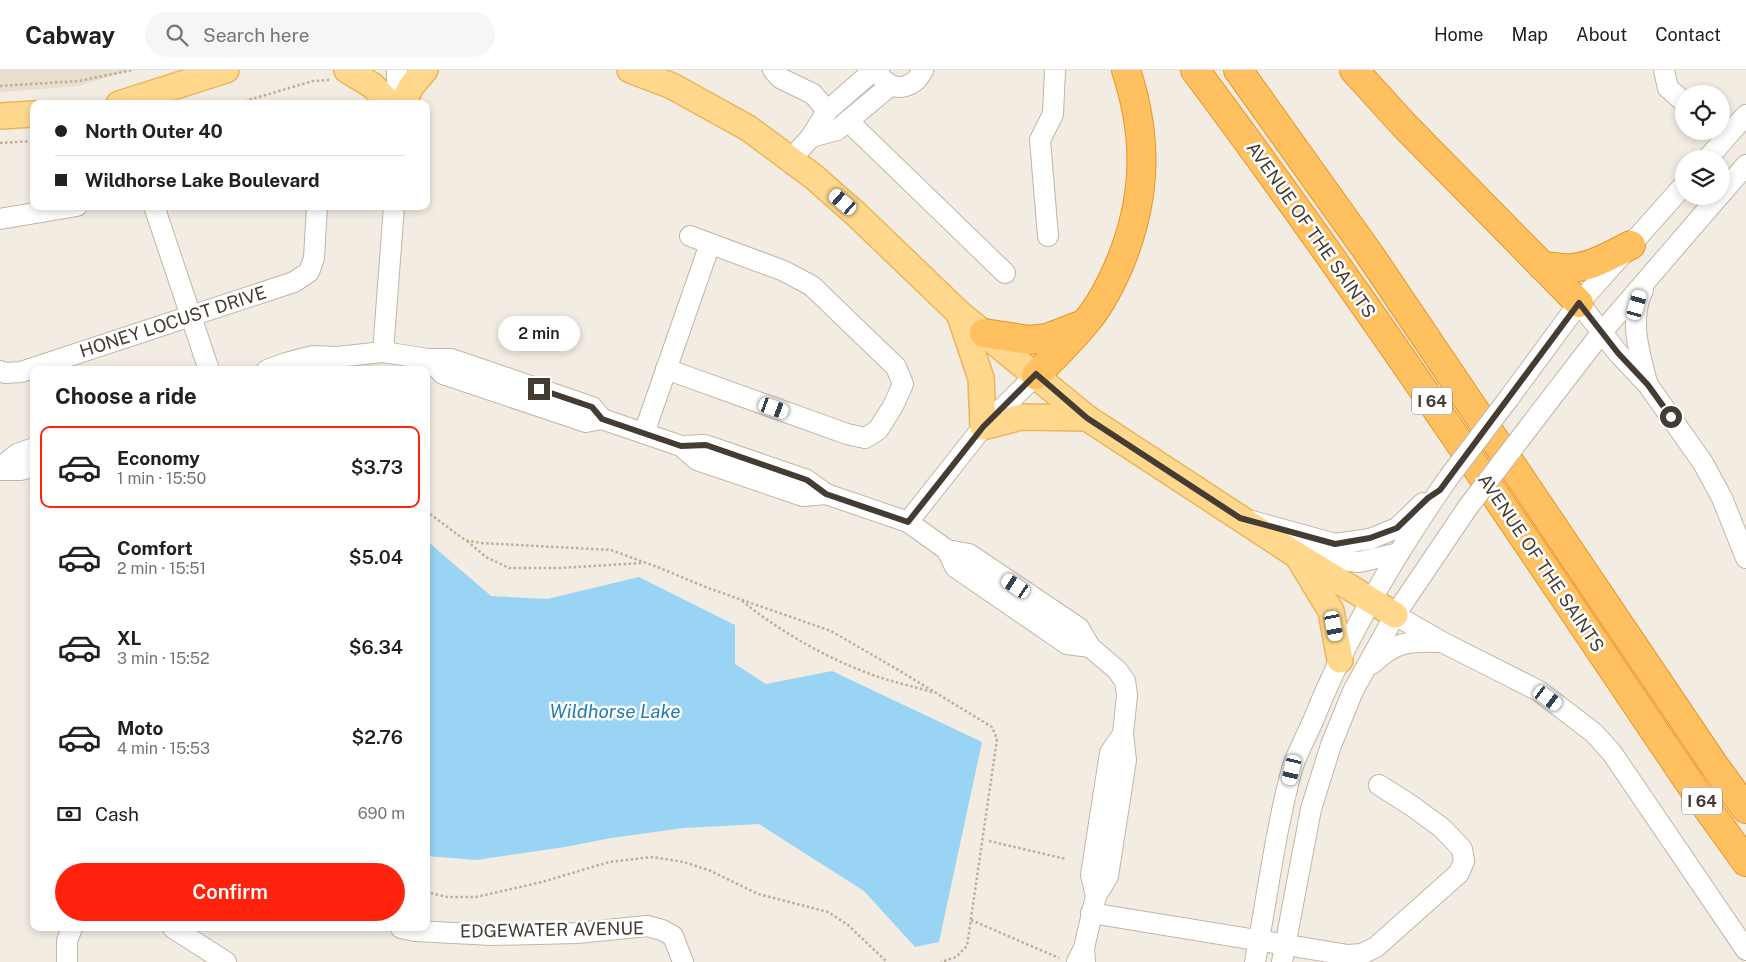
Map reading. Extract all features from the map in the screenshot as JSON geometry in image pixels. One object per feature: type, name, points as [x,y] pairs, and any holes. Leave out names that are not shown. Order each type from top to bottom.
[{"type":"highway","points":[[1036,374],[1086,322],[1104,297],[1124,253],[1134,221],[1142,181],[1142,155],[1140,127],[1134,95],[1126,70]]},
{"type":"highway","name":"AVENUE OF THE SAINTS","points":[[1195,70],[1266,164],[1397,351],[1695,791],[1746,862]]},
{"type":"highway","name":"AVENUE OF THE SAINTS","points":[[1238,70],[1381,271],[1746,810]]},
{"type":"highway","points":[[1354,70],[1404,125],[1579,303]]},
{"type":"highway","points":[[1542,266],[1572,268],[1582,266],[1605,258],[1631,244]]},
{"type":"highway","points":[[984,333],[1028,340],[1046,338],[1086,322]]},
{"type":"main road","points":[[132,100],[226,70]]},
{"type":"main road","points":[[404,100],[412,85],[424,70]]},
{"type":"main road","points":[[630,70],[672,86],[748,128],[791,159],[857,215],[959,313],[1036,374],[1087,418],[1295,554],[1395,615]]},
{"type":"main road","points":[[339,75],[373,86],[386,100]]},
{"type":"main road","points":[[0,116],[30,114]]},
{"type":"main road","points":[[959,313],[981,378],[983,427],[1021,417],[1087,418]]},
{"type":"main road","points":[[1295,554],[1332,611],[1340,660]]},
{"type":"street","points":[[397,100],[398,70]]},
{"type":"street","points":[[773,70],[780,78],[797,78],[827,111]]},
{"type":"street","points":[[791,159],[811,137],[827,111],[876,70],[884,81],[898,87],[914,83],[923,70]]},
{"type":"street","points":[[1048,236],[1040,140],[1053,114],[1055,70]]},
{"type":"street","points":[[1664,70],[1668,88],[1675,94]]},
{"type":"street","points":[[811,137],[838,130],[891,85]]},
{"type":"street","points":[[1730,127],[1746,115]]},
{"type":"street","points":[[848,122],[1005,273]]},
{"type":"street","points":[[1730,183],[1746,165]]},
{"type":"street","points":[[1255,962],[1275,847],[1292,770],[1321,699],[1372,600],[1399,553],[1445,484],[1579,303],[1675,195]]},
{"type":"street","points":[[1284,953],[1311,809],[1330,745],[1353,691],[1395,615],[1468,507],[1602,332],[1712,205]]},
{"type":"street","points":[[0,219],[53,210]]},
{"type":"street","points":[[155,210],[208,366]]},
{"type":"street","name":"HONEY LOCUST DRIVE","points":[[39,366],[294,282],[310,272],[314,258],[317,210]]},
{"type":"street","points":[[383,352],[394,210]]},
{"type":"street","points":[[666,369],[847,434],[865,438],[878,430],[894,406],[903,384],[896,367],[812,286],[784,270],[690,236]]},
{"type":"street","points":[[644,433],[710,244]]},
{"type":"street","points":[[1648,385],[1637,340],[1634,316],[1640,295],[1649,279]]},
{"type":"street","points":[[1579,303],[1618,353],[1648,385],[1683,432],[1703,463],[1740,530],[1746,558]]},
{"type":"street","points":[[278,366],[313,356],[337,357],[383,352],[428,359],[451,359],[592,407],[602,419],[681,446],[706,445],[807,480],[826,494],[908,522],[948,550],[969,554],[1079,628],[1090,647],[1117,670],[1125,681],[1127,695],[1124,734],[1126,760],[1108,876],[1093,904],[1076,957]]},
{"type":"street","points":[[327,366],[337,357]]},
{"type":"street","name":"HONEY LOCUST DRIVE","points":[[2,372],[21,372],[30,369]]},
{"type":"street","points":[[908,522],[983,427],[1036,374]]},
{"type":"street","points":[[0,469],[17,454],[30,449]]},
{"type":"street","points":[[0,469],[21,470],[30,467]]},
{"type":"street","points":[[1240,518],[1335,544],[1370,538],[1397,528],[1445,484]]},
{"type":"street","points":[[1295,554],[1359,562],[1399,553]]},
{"type":"street","points":[[1395,615],[1442,642],[1539,691],[1594,733],[1612,753],[1746,950]]},
{"type":"street","points":[[1364,671],[1381,656],[1401,644],[1414,641],[1442,642]]},
{"type":"street","points":[[1093,904],[1259,939],[1284,953],[1362,954],[1376,947],[1460,873],[1464,862],[1462,849],[1442,828],[1379,785]]},
{"type":"street","name":"EDGEWATER AVENUE","points":[[415,931],[492,934],[577,933],[647,926],[662,930],[673,936],[683,962]]},
{"type":"street","points":[[67,962],[67,941],[71,931]]},
{"type":"street","points":[[178,931],[226,962]]},
{"type":"path","points":[[0,86],[79,80],[132,70]]},
{"type":"path","points":[[249,100],[339,75]]},
{"type":"path","points":[[0,143],[30,141]]},
{"type":"path","points":[[430,514],[486,557],[509,568],[560,568],[646,563]]},
{"type":"path","points":[[465,540],[481,543],[611,550],[739,599],[831,631],[992,727],[997,739],[967,946],[956,956],[941,962]]},
{"type":"path","points":[[739,599],[759,615],[844,664],[937,693]]},
{"type":"path","points":[[988,842],[1066,859]]},
{"type":"path","points":[[430,893],[447,897],[476,897],[542,882],[609,862],[652,857],[668,859],[711,871],[758,894],[828,912],[848,925],[886,962]]},
{"type":"path","points":[[972,920],[1076,957]]},
{"type":"shaded area","points":[[0,70],[130,70],[79,86],[0,92]]},
{"type":"water","name":"Wildhorse Lake","points":[[430,543],[491,596],[547,599],[639,577],[735,625],[735,664],[766,684],[832,671],[982,742],[939,942],[915,947],[864,891],[759,824],[684,828],[476,860],[430,856]]},
{"type":"route","points":[[539,389],[592,407],[602,419],[681,446],[706,445],[807,480],[826,494],[908,522],[983,427],[1036,374],[1087,418],[1240,518],[1335,544],[1370,538],[1397,528],[1428,498],[1440,490],[1579,303],[1618,353],[1648,385],[1671,417]]}]
